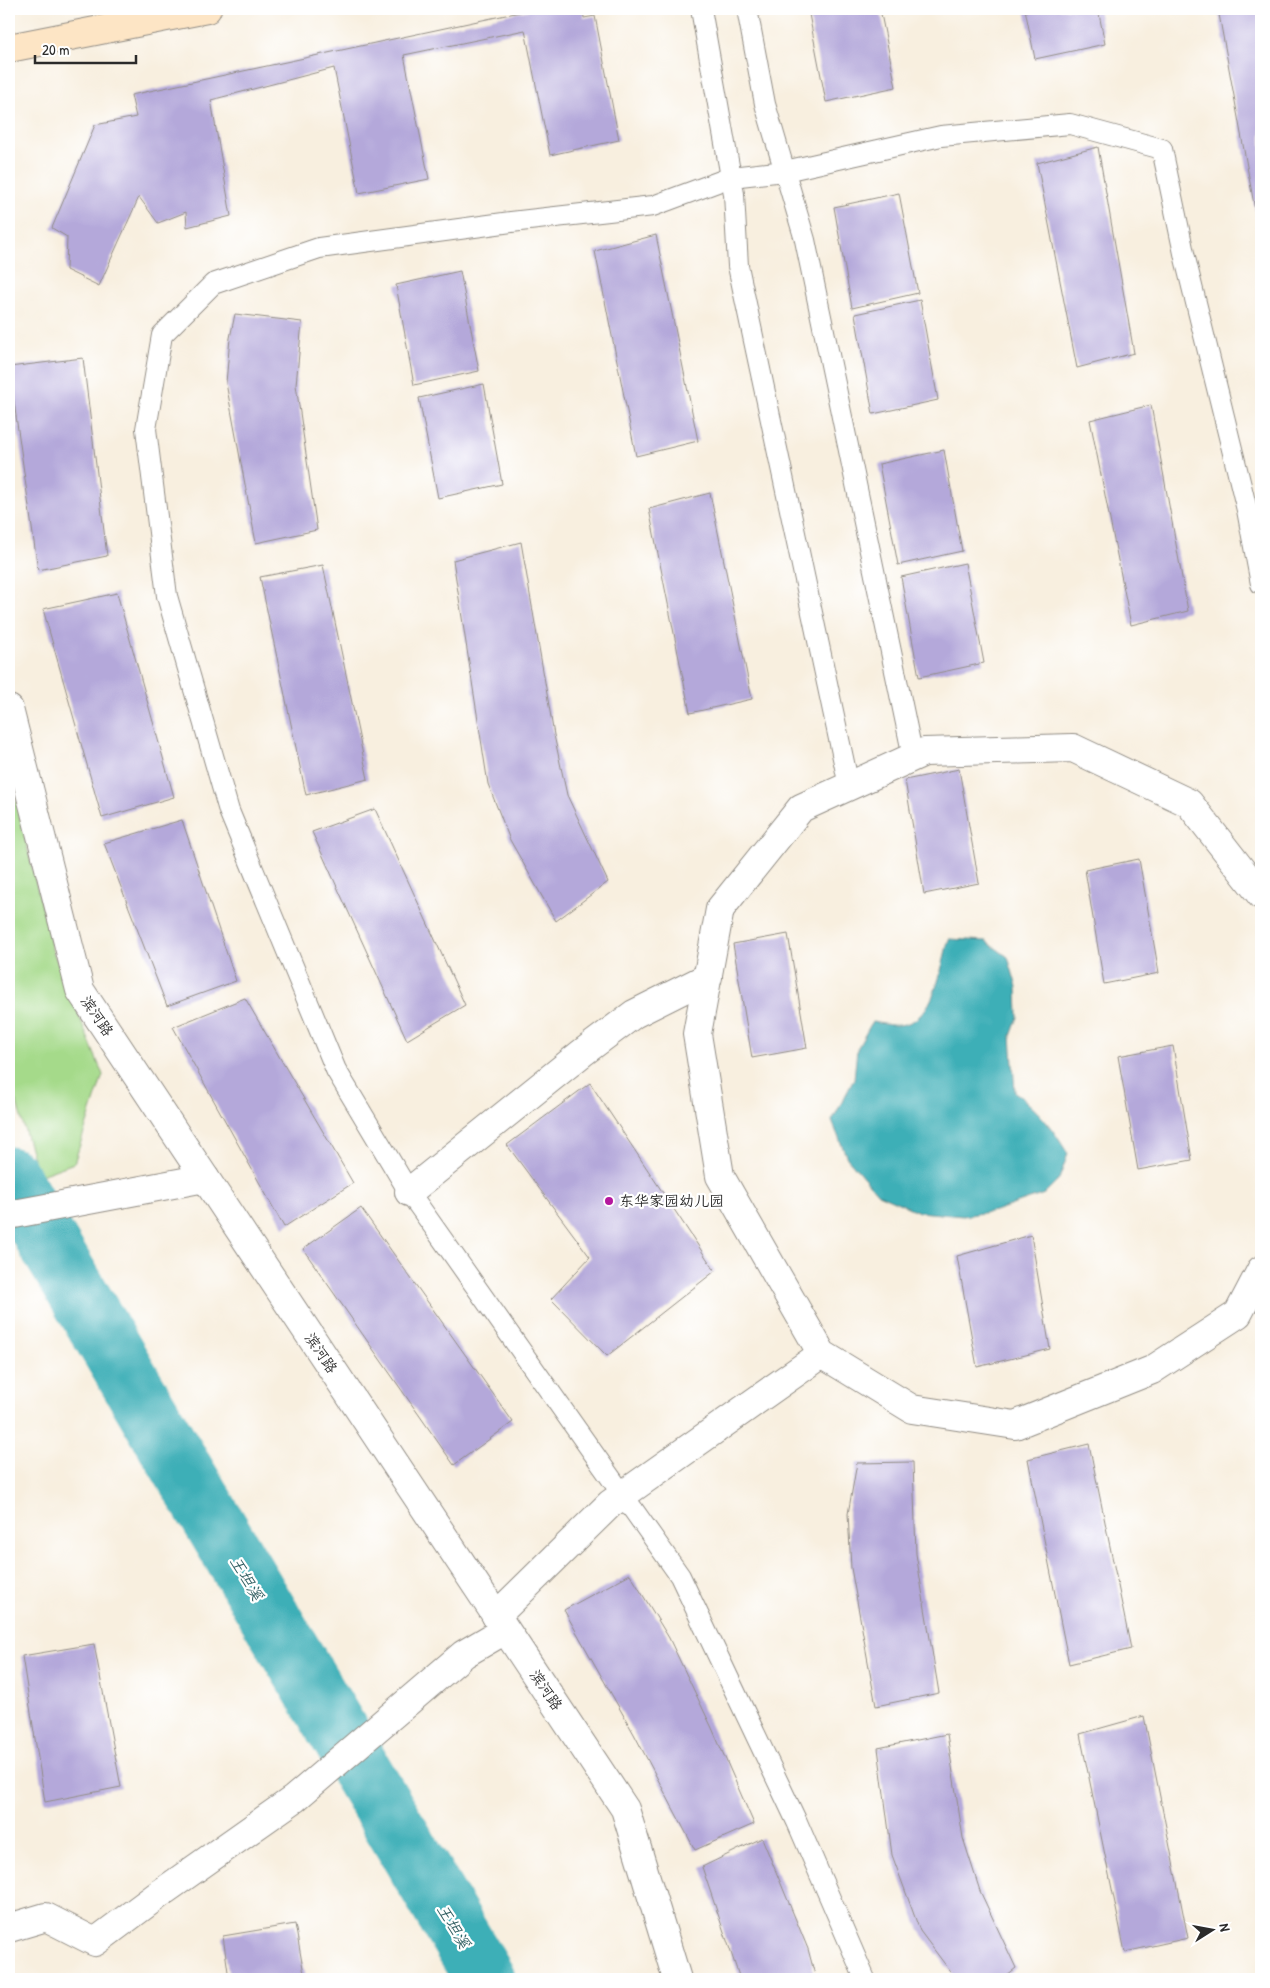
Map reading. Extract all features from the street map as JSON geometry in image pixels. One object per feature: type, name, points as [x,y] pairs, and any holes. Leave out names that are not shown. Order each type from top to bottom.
[{"type":"main road","points":[[9,48],[207,9]]},
{"type":"street","name":"滨河路","points":[[9,709],[80,990],[625,1810],[677,1979]]},
{"type":"street","points":[[1261,895],[1189,803],[1073,748],[924,752],[801,808],[720,909],[697,1034],[720,1176],[822,1354],[912,1409],[1015,1424],[1152,1370],[1238,1314],[1261,1270]]},
{"type":"street","points":[[409,1192],[582,1053],[634,1014],[708,977]]},
{"type":"street","points":[[9,1215],[205,1178]]},
{"type":"street","points":[[9,1928],[46,1917],[95,1942],[294,1798],[464,1654],[500,1623],[610,1504],[822,1354]]},
{"type":"lane","points":[[701,9],[734,194],[738,266],[849,786]]},
{"type":"lane","points":[[747,9],[765,104],[806,240],[913,757]]},
{"type":"lane","points":[[865,1979],[797,1822],[680,1576],[409,1192],[336,1070],[230,811],[166,596],[146,429],[162,335],[213,284],[319,248],[511,222],[653,206],[731,177],[785,171],[941,136],[1070,124],[1162,149],[1185,258],[1247,510],[1261,584]]},
{"type":"green space","points":[[9,773],[52,949],[103,1075],[74,1163],[38,1176],[9,1076]]},
{"type":"water","points":[[949,939],[986,941],[1008,957],[1017,987],[1018,1017],[1011,1036],[1015,1092],[1045,1120],[1068,1154],[1059,1179],[1044,1194],[995,1211],[963,1216],[919,1212],[878,1194],[847,1158],[832,1121],[854,1079],[857,1049],[872,1022],[900,1025],[912,1021],[922,1014],[935,991]]},
{"type":"building","points":[[534,9],[583,9],[584,18],[595,16],[619,140],[550,155],[525,30],[404,55],[429,179],[359,193],[334,68],[211,100],[231,216],[187,227],[186,212],[158,223],[139,197],[99,286],[66,270],[67,237],[52,228],[95,125],[136,117],[131,95]]},
{"type":"building","points":[[808,9],[880,9],[896,87],[826,102]]},
{"type":"building","points":[[1025,9],[1098,9],[1105,44],[1035,59]]},
{"type":"building","points":[[1218,9],[1261,9],[1261,237],[1260,237]]},
{"type":"building","points":[[1098,147],[1134,353],[1077,368],[1037,163]]},
{"type":"building","points":[[899,193],[918,293],[852,308],[834,207]]},
{"type":"building","points":[[656,235],[698,441],[636,456],[595,251]]},
{"type":"building","points":[[460,271],[479,371],[414,385],[396,285]]},
{"type":"building","points":[[920,300],[938,400],[873,414],[855,314]]},
{"type":"building","points":[[235,314],[302,322],[296,385],[317,530],[256,543],[226,383],[230,338]]},
{"type":"building","points":[[83,358],[107,556],[38,570],[9,367]]},
{"type":"building","points":[[484,384],[502,484],[438,498],[419,398]]},
{"type":"building","points":[[1151,405],[1188,611],[1131,625],[1090,420]]},
{"type":"building","points":[[944,450],[962,551],[898,565],[879,464]]},
{"type":"building","points":[[710,493],[752,699],[690,713],[649,509]]},
{"type":"building","points":[[521,542],[554,735],[567,795],[608,882],[556,921],[510,840],[488,784],[453,560]]},
{"type":"building","points":[[965,563],[984,663],[919,677],[901,577]]},
{"type":"building","points":[[323,565],[368,779],[306,795],[260,577]]},
{"type":"building","points":[[117,593],[174,797],[102,818],[43,609]]},
{"type":"building","points":[[959,769],[979,883],[924,894],[905,780]]},
{"type":"building","points":[[375,809],[465,1005],[407,1040],[312,832]]},
{"type":"building","points":[[182,820],[236,981],[167,1006],[104,843]]},
{"type":"building","points":[[1139,859],[1159,973],[1104,984],[1085,870]]},
{"type":"building","points":[[788,934],[807,1048],[752,1058],[733,944]]},
{"type":"building","points":[[245,998],[353,1183],[284,1227],[173,1027]]},
{"type":"building","points":[[1173,1046],[1192,1160],[1138,1170],[1118,1056]]},
{"type":"building","name":"东华家园幼儿园","points":[[590,1083],[715,1271],[607,1356],[551,1299],[590,1257],[507,1145]]},
{"type":"building","points":[[361,1208],[513,1422],[454,1465],[303,1249]]},
{"type":"building","points":[[1031,1235],[1050,1349],[977,1367],[957,1256]]},
{"type":"building","points":[[1089,1444],[1131,1649],[1069,1664],[1028,1459]]},
{"type":"building","points":[[913,1462],[916,1554],[939,1693],[876,1706],[851,1568],[848,1514],[857,1463]]},
{"type":"building","points":[[630,1574],[669,1638],[712,1728],[754,1824],[695,1850],[634,1734],[564,1610]]},
{"type":"building","points":[[94,1644],[121,1787],[45,1802],[22,1656]]},
{"type":"building","points":[[1144,1716],[1188,1938],[1125,1952],[1080,1734]]},
{"type":"building","points":[[947,1734],[963,1838],[980,1891],[1016,1968],[1002,1979],[956,1979],[920,1931],[892,1855],[878,1748]]},
{"type":"building","points":[[762,1838],[808,1949],[816,1979],[740,1979],[702,1867]]},
{"type":"building","points":[[295,1924],[305,1979],[229,1979],[223,1936]]},
{"type":"waterway","name":"王坦溪","points":[[9,1177],[485,1979]]},
{"type":"place","name":"东华家园幼儿园","points":[[609,1201]]}]
